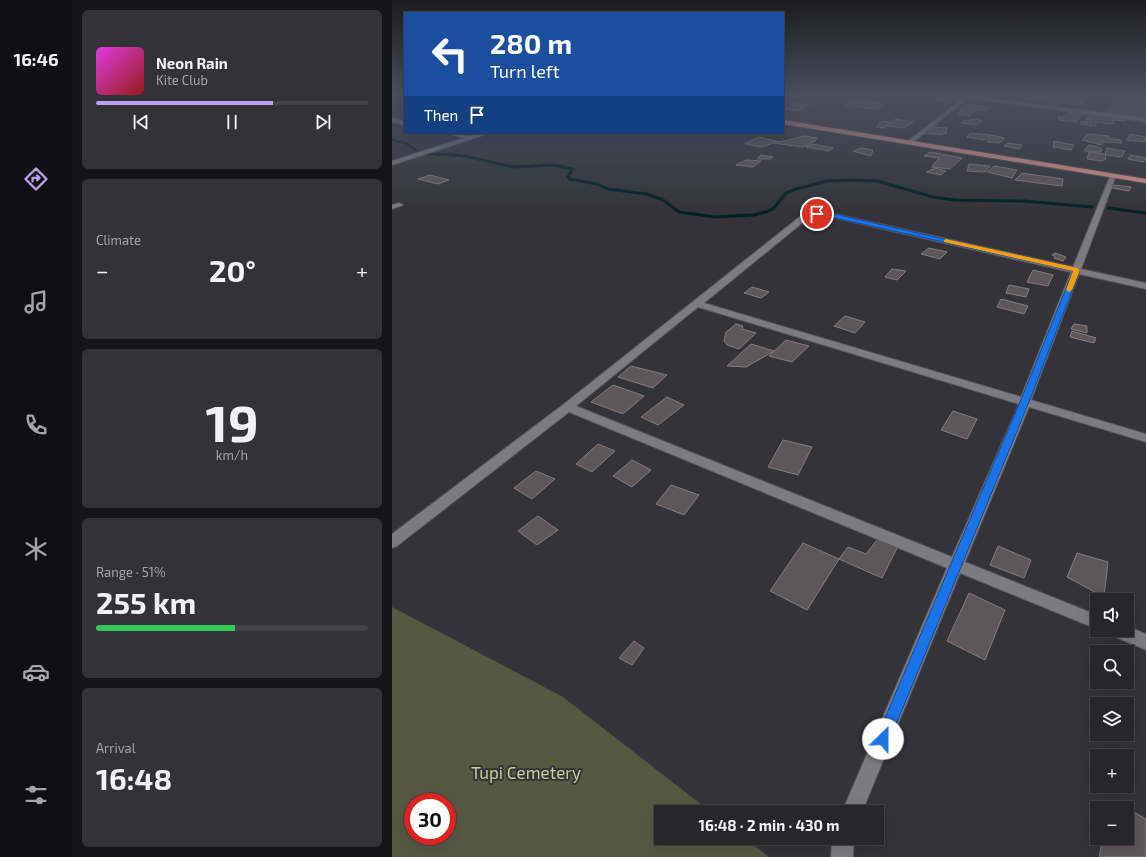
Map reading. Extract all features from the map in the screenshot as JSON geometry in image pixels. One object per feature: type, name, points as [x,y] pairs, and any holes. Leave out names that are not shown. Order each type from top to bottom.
[{"type":"highway","points":[[855,134],[1146,181]]},
{"type":"street","points":[[453,134],[471,138]]},
{"type":"street","points":[[392,163],[484,134]]},
{"type":"street","points":[[909,143],[920,134]]},
{"type":"street","points":[[855,805],[1024,402],[1113,176]]},
{"type":"street","points":[[392,542],[568,407],[805,217],[822,214],[1146,286]]},
{"type":"street","points":[[698,304],[1146,438]]},
{"type":"street","points":[[568,407],[956,563],[1090,619]]},
{"type":"street","points":[[1134,637],[1146,642]]},
{"type":"street","points":[[842,857],[843,845]]},
{"type":"green space","name":"Tupi Cemetery","points":[[392,607],[563,697],[702,805],[654,805],[654,845],[754,845],[769,857],[392,857]]},
{"type":"building","points":[[969,134],[991,135],[985,140],[967,137]]},
{"type":"building","points":[[1088,134],[1109,136],[1107,138],[1121,140],[1122,143],[1103,142],[1101,145],[1082,140]]},
{"type":"building","points":[[1130,134],[1146,137],[1146,142],[1127,140]]},
{"type":"building","points":[[991,135],[1005,138],[999,143],[987,142]]},
{"type":"building","points":[[804,136],[817,138],[815,141],[803,147],[773,143],[762,147],[745,144],[758,137],[780,142]]},
{"type":"building","points":[[1054,141],[1074,145],[1071,150],[1053,147]]},
{"type":"building","points":[[1008,143],[1022,145],[1019,149],[1004,146]]},
{"type":"building","points":[[813,144],[833,148],[828,151],[806,147]]},
{"type":"building","points":[[1089,145],[1101,148],[1101,152],[1084,151]]},
{"type":"building","points":[[861,148],[873,150],[871,156],[853,151]]},
{"type":"building","points":[[1107,148],[1125,151],[1122,157],[1105,155]]},
{"type":"building","points":[[930,152],[962,158],[950,169],[932,167],[939,158],[924,156]]},
{"type":"building","points":[[1089,152],[1105,154],[1106,159],[1101,161],[1087,159]]},
{"type":"building","points":[[761,155],[773,157],[770,159],[757,159]]},
{"type":"building","points":[[1130,155],[1146,159],[1143,162],[1128,159]]},
{"type":"building","points":[[746,160],[761,161],[753,167],[736,165]]},
{"type":"building","points":[[969,164],[990,166],[985,172],[967,171]]},
{"type":"building","points":[[994,166],[1017,170],[1012,178],[987,172]]},
{"type":"building","points":[[935,168],[946,171],[941,175],[926,172]]},
{"type":"building","points":[[1022,173],[1063,179],[1062,186],[1015,180]]},
{"type":"building","points":[[430,175],[449,180],[438,184],[418,179]]},
{"type":"building","points":[[1114,185],[1131,187],[1129,191],[1112,188]]},
{"type":"building","points":[[929,248],[947,252],[940,259],[921,254]]},
{"type":"building","points":[[1055,253],[1066,257],[1063,261],[1054,258],[1055,256],[1052,255]]},
{"type":"building","points":[[892,269],[906,271],[897,280],[885,277]]},
{"type":"building","points":[[1033,270],[1053,275],[1048,286],[1027,282]]},
{"type":"building","points":[[1009,285],[1029,289],[1026,297],[1006,293]]},
{"type":"building","points":[[752,287],[769,292],[761,298],[744,293]]},
{"type":"building","points":[[1001,299],[1028,306],[1024,314],[997,307]]},
{"type":"building","points":[[845,316],[865,322],[855,333],[834,326]]},
{"type":"building","points":[[736,324],[743,326],[742,329],[756,333],[739,349],[727,345],[724,341],[726,332]]},
{"type":"building","points":[[1074,324],[1087,326],[1087,333],[1071,329]]},
{"type":"building","points":[[1072,331],[1096,338],[1094,343],[1070,337]]},
{"type":"building","points":[[786,340],[809,346],[792,362],[769,356]]},
{"type":"building","points":[[751,344],[774,351],[746,367],[727,366]]},
{"type":"building","points":[[631,366],[667,375],[653,388],[618,377]]},
{"type":"building","points":[[613,385],[644,396],[623,414],[591,402]]},
{"type":"building","points":[[667,397],[684,405],[658,425],[641,417]]},
{"type":"building","points":[[953,411],[977,419],[967,439],[941,430]]},
{"type":"building","points":[[783,440],[812,447],[798,475],[768,467]]},
{"type":"building","points":[[598,444],[615,451],[592,472],[576,464]]},
{"type":"building","points":[[632,460],[651,470],[632,487],[613,476]]},
{"type":"building","points":[[536,471],[555,479],[532,499],[514,488]]},
{"type":"building","points":[[671,485],[699,495],[684,515],[656,504]]},
{"type":"building","points":[[538,516],[558,530],[537,545],[518,531]]},
{"type":"building","points":[[877,540],[897,548],[882,578],[839,559],[848,547],[866,554]]},
{"type":"building","points":[[803,543],[839,559],[807,610],[770,591]]},
{"type":"building","points":[[998,546],[1031,560],[1024,578],[990,565]]},
{"type":"building","points":[[1077,553],[1108,562],[1104,593],[1097,593],[1067,577]]},
{"type":"building","points":[[969,593],[1005,610],[985,660],[947,641]]},
{"type":"building","points":[[634,641],[644,648],[632,665],[619,658]]},
{"type":"building","points":[[1134,812],[1146,819],[1146,857],[1099,857],[1102,845],[1134,845]]},
{"type":"waterway","points":[[392,140],[406,143],[418,152]]},
{"type":"waterway","points":[[429,154],[447,155]]},
{"type":"waterway","points":[[438,154],[447,155]]},
{"type":"waterway","points":[[447,155],[456,155]]},
{"type":"waterway","points":[[447,155],[465,156],[513,167],[554,165],[572,169],[568,177],[570,179],[597,184],[608,189],[647,194],[663,200],[679,212],[716,217],[753,215],[766,212],[773,209],[786,193],[796,189],[827,181],[853,180],[877,181],[933,197],[955,200],[1024,201],[1092,207]]},
{"type":"waterway","points":[[1108,208],[1146,213]]},
{"type":"slow traffic","points":[[946,241],[1077,270],[1069,290]]},
{"type":"route","points":[[817,214],[826,214],[1077,270],[1024,402],[883,739]]}]
